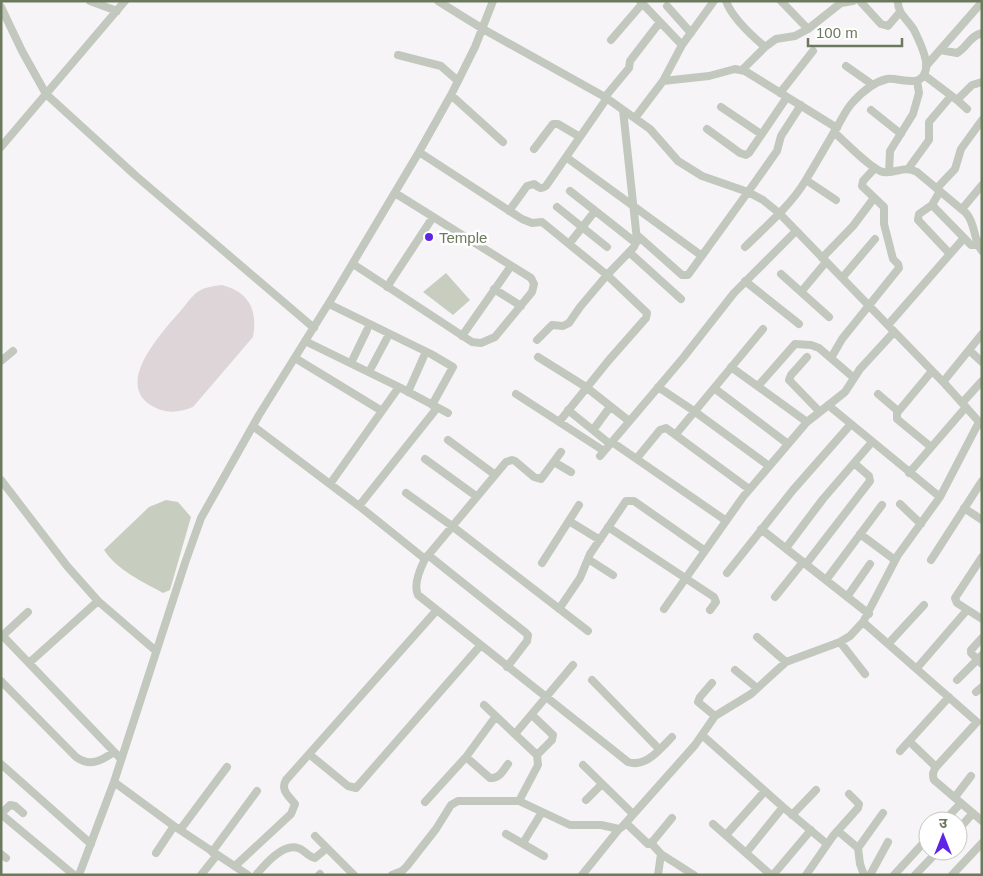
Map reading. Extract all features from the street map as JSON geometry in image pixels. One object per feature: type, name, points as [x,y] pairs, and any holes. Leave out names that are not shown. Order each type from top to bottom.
[{"type":"street","points":[[90,1],[117,10]]},
{"type":"street","points":[[1,147],[125,1]]},
{"type":"street","points":[[438,1],[483,29],[606,98],[650,129],[678,161],[702,176],[748,192],[763,200],[779,213],[888,325],[980,423],[940,497],[895,560],[864,622],[850,636],[840,642],[786,662],[745,698],[715,716],[695,745],[619,829],[582,875]]},
{"type":"street","points":[[79,875],[114,782],[185,563],[202,518],[252,426],[329,304],[419,152],[458,81],[483,29],[493,1]]},
{"type":"street","points":[[635,118],[663,81],[682,45],[714,1]]},
{"type":"street","points":[[726,1],[729,8],[746,29],[765,47]]},
{"type":"street","points":[[781,1],[808,29]]},
{"type":"street","points":[[742,70],[776,39],[795,36],[808,29],[836,6],[853,1]]},
{"type":"street","points":[[860,1],[885,26],[888,26],[900,12]]},
{"type":"street","points":[[898,1],[900,12],[914,31],[926,66]]},
{"type":"street","points":[[611,40],[641,2],[682,45]]},
{"type":"street","points":[[745,247],[779,213],[806,180],[852,102],[873,85],[888,79],[917,81],[924,75],[926,66],[982,2]]},
{"type":"street","points":[[667,6],[691,33]]},
{"type":"street","points":[[1,7],[4,19],[46,94],[136,176],[314,328]]},
{"type":"street","points":[[509,211],[527,186],[534,184],[539,188],[543,188],[546,186],[606,98],[629,68],[630,61],[660,22]]},
{"type":"street","points":[[940,50],[960,52],[974,36],[982,33]]},
{"type":"street","points":[[707,129],[743,154],[749,152],[783,95],[813,51]]},
{"type":"street","points":[[398,55],[441,66],[458,81]]},
{"type":"street","points":[[846,66],[873,85]]},
{"type":"street","points":[[663,81],[709,76],[735,69],[742,70],[801,105],[835,130],[875,168],[884,172],[908,169],[917,172],[971,218],[980,245],[970,245],[932,205]]},
{"type":"street","points":[[924,75],[967,109]]},
{"type":"street","points":[[889,172],[890,151],[914,114],[919,93],[917,81]]},
{"type":"street","points":[[908,169],[930,140],[930,122],[954,98],[972,85],[982,82]]},
{"type":"street","points":[[451,95],[503,142]]},
{"type":"street","points":[[570,191],[682,275],[690,273],[777,151],[781,136],[801,105]]},
{"type":"street","points":[[722,107],[761,134]]},
{"type":"street","points":[[537,340],[552,325],[563,326],[569,323],[580,307],[629,252],[636,239],[623,110]]},
{"type":"street","points":[[871,110],[901,134]]},
{"type":"street","points":[[950,254],[918,220],[919,214],[932,205],[939,190],[954,170],[961,149],[982,120]]},
{"type":"street","points":[[534,149],[554,124],[580,137]]},
{"type":"street","points":[[419,152],[527,222],[542,222],[646,311],[648,316],[586,387],[559,422]]},
{"type":"street","points":[[566,157],[702,256]]},
{"type":"street","points":[[831,358],[842,339],[899,268],[893,259],[886,232],[884,207],[862,186],[864,180],[875,168]]},
{"type":"street","points":[[806,180],[836,200]]},
{"type":"street","points":[[962,209],[982,185]]},
{"type":"street","points":[[353,264],[472,342],[488,341],[495,337],[532,292],[534,284],[530,278],[395,193]]},
{"type":"street","points":[[801,292],[874,198]]},
{"type":"street","points":[[557,207],[607,247]]},
{"type":"street","points":[[569,244],[595,211]]},
{"type":"street","points":[[387,287],[433,217]]},
{"type":"street","points":[[516,394],[559,422],[602,454],[726,302],[796,231]]},
{"type":"street","points":[[888,325],[964,238]]},
{"type":"street","points":[[842,278],[875,239]]},
{"type":"street","points":[[629,252],[681,299]]},
{"type":"street","points":[[462,336],[511,266]]},
{"type":"street","points":[[781,274],[829,317]]},
{"type":"street","points":[[745,281],[799,324]]},
{"type":"street","points":[[494,289],[521,306]]},
{"type":"street","points":[[329,304],[431,354],[453,367],[435,406],[359,506]]},
{"type":"street","points":[[676,434],[762,329]]},
{"type":"street","points":[[351,363],[367,330]]},
{"type":"street","points":[[664,609],[725,520],[749,489],[807,422],[844,392],[864,364],[894,332]]},
{"type":"street","points":[[943,382],[982,334]]},
{"type":"street","points":[[369,372],[387,338]]},
{"type":"street","points":[[305,341],[448,413]]},
{"type":"street","points":[[758,386],[795,344],[816,346],[854,378]]},
{"type":"street","points":[[969,350],[982,362]]},
{"type":"street","points":[[1,362],[13,351]]},
{"type":"street","points":[[408,392],[424,356]]},
{"type":"street","points":[[807,356],[789,380],[820,411]]},
{"type":"street","points":[[538,357],[586,387],[629,421]]},
{"type":"street","points":[[294,358],[382,411]]},
{"type":"street","points":[[731,367],[807,422]]},
{"type":"street","points":[[931,447],[897,419],[896,416],[898,411],[932,371]]},
{"type":"street","points":[[909,472],[931,447],[982,381]]},
{"type":"street","points":[[330,484],[399,387]]},
{"type":"street","points":[[658,387],[769,466]]},
{"type":"street","points":[[714,388],[788,444]]},
{"type":"street","points":[[878,394],[898,411]]},
{"type":"street","points":[[828,405],[940,497]]},
{"type":"street","points":[[593,430],[610,407]]},
{"type":"street","points":[[568,410],[611,443],[637,458],[725,520]]},
{"type":"street","points":[[727,573],[761,529],[850,424]]},
{"type":"street","points":[[252,426],[528,635],[527,641],[507,667]]},
{"type":"street","points":[[637,458],[663,428],[670,429],[749,489]]},
{"type":"street","points":[[448,440],[494,474]]},
{"type":"street","points":[[786,548],[823,499],[872,442]]},
{"type":"street","points":[[561,452],[541,479],[534,477],[512,460],[506,462],[426,557],[416,585],[416,591],[418,596],[436,611],[628,762],[641,764],[672,737]]},
{"type":"street","points":[[425,460],[476,496]]},
{"type":"street","points":[[554,462],[571,472]]},
{"type":"street","points":[[775,597],[870,481],[870,476],[854,463]]},
{"type":"street","points":[[1,480],[67,566],[98,600],[156,651]]},
{"type":"street","points":[[931,560],[982,481]]},
{"type":"street","points":[[406,492],[588,631]]},
{"type":"street","points":[[559,609],[580,578],[588,559],[608,526],[623,504],[630,500],[704,550]]},
{"type":"street","points":[[900,504],[921,524]]},
{"type":"street","points":[[542,563],[579,505]]},
{"type":"street","points":[[826,580],[882,505]]},
{"type":"street","points":[[964,508],[982,520]]},
{"type":"street","points":[[569,520],[600,540]]},
{"type":"street","points":[[608,526],[714,597],[716,602],[710,610]]},
{"type":"street","points":[[761,529],[869,614]]},
{"type":"street","points":[[860,534],[895,560]]},
{"type":"street","points":[[982,557],[955,598],[956,603],[982,619]]},
{"type":"street","points":[[588,559],[613,575]]},
{"type":"street","points":[[847,597],[870,564]]},
{"type":"street","points":[[29,663],[98,600]]},
{"type":"street","points":[[889,642],[924,605]]},
{"type":"street","points":[[917,668],[967,610]]},
{"type":"street","points":[[235,866],[291,814],[295,804],[284,790],[283,785],[436,611]]},
{"type":"street","points":[[28,612],[2,636],[121,759]]},
{"type":"street","points":[[864,622],[980,724],[933,772],[934,780],[982,821]]},
{"type":"street","points":[[757,638],[786,662]]},
{"type":"street","points":[[957,680],[980,660],[970,650],[982,638]]},
{"type":"street","points":[[840,642],[864,674]]},
{"type":"street","points":[[309,754],[348,786],[356,788],[480,646]]},
{"type":"street","points":[[515,734],[573,665]]},
{"type":"street","points":[[735,670],[758,688]]},
{"type":"street","points":[[1,680],[82,762],[102,760],[114,752]]},
{"type":"street","points":[[592,680],[659,749]]},
{"type":"street","points":[[712,683],[698,702],[715,716]]},
{"type":"street","points":[[900,751],[949,697]]},
{"type":"street","points":[[484,706],[538,755]]},
{"type":"street","points":[[519,801],[538,765],[538,755],[552,740],[553,735],[532,715]]},
{"type":"street","points":[[425,802],[466,758],[496,716]]},
{"type":"street","points":[[702,735],[783,808],[828,844]]},
{"type":"street","points":[[909,741],[936,767]]},
{"type":"street","points":[[466,758],[492,779],[498,777],[508,764]]},
{"type":"street","points":[[1,764],[91,844]]},
{"type":"street","points":[[582,765],[633,814]]},
{"type":"street","points":[[156,853],[227,767]]},
{"type":"street","points":[[951,811],[971,776]]},
{"type":"street","points":[[114,782],[177,828],[248,875]]},
{"type":"street","points":[[586,800],[602,784]]},
{"type":"street","points":[[792,815],[816,790]]},
{"type":"street","points":[[201,875],[257,791]]},
{"type":"street","points":[[726,835],[765,791]]},
{"type":"street","points":[[806,875],[859,806],[858,802],[849,794]]},
{"type":"street","points":[[392,875],[402,871],[407,866],[454,802],[519,801],[570,825],[601,825],[619,829]]},
{"type":"street","points":[[23,813],[15,806],[10,805],[1,814],[74,875]]},
{"type":"street","points":[[746,853],[783,808]]},
{"type":"street","points":[[523,843],[542,812]]},
{"type":"street","points":[[858,848],[883,814]]},
{"type":"street","points":[[968,819],[973,814]]},
{"type":"street","points":[[651,843],[672,818]]},
{"type":"street","points":[[626,823],[646,843],[651,843],[661,854],[694,875]]},
{"type":"street","points":[[713,824],[772,875],[810,830]]},
{"type":"street","points":[[838,831],[858,848],[860,864],[864,875]]},
{"type":"street","points":[[506,834],[544,856]]},
{"type":"street","points":[[315,836],[354,875]]},
{"type":"street","points":[[870,875],[888,842]]},
{"type":"street","points":[[952,875],[982,843]]},
{"type":"street","points":[[256,875],[269,861],[286,848],[296,847],[311,858],[315,858],[327,848]]},
{"type":"street","points":[[894,875],[918,849]]},
{"type":"street","points":[[658,875],[661,854]]},
{"type":"street","points":[[916,875],[929,861]]},
{"type":"shaded area","points":[[446,273],[470,300],[453,315],[423,292]]},
{"type":"shaded area","points":[[222,285],[239,292],[250,304],[254,318],[253,337],[193,407],[174,412],[156,408],[143,399],[138,388],[138,376],[143,362],[159,336],[193,295],[205,288]]},
{"type":"shaded area","points":[[166,500],[178,502],[191,517],[170,590],[163,593],[123,570],[104,550],[149,507]]},
{"type":"place","name":"Temple","points":[[429,237]]}]
